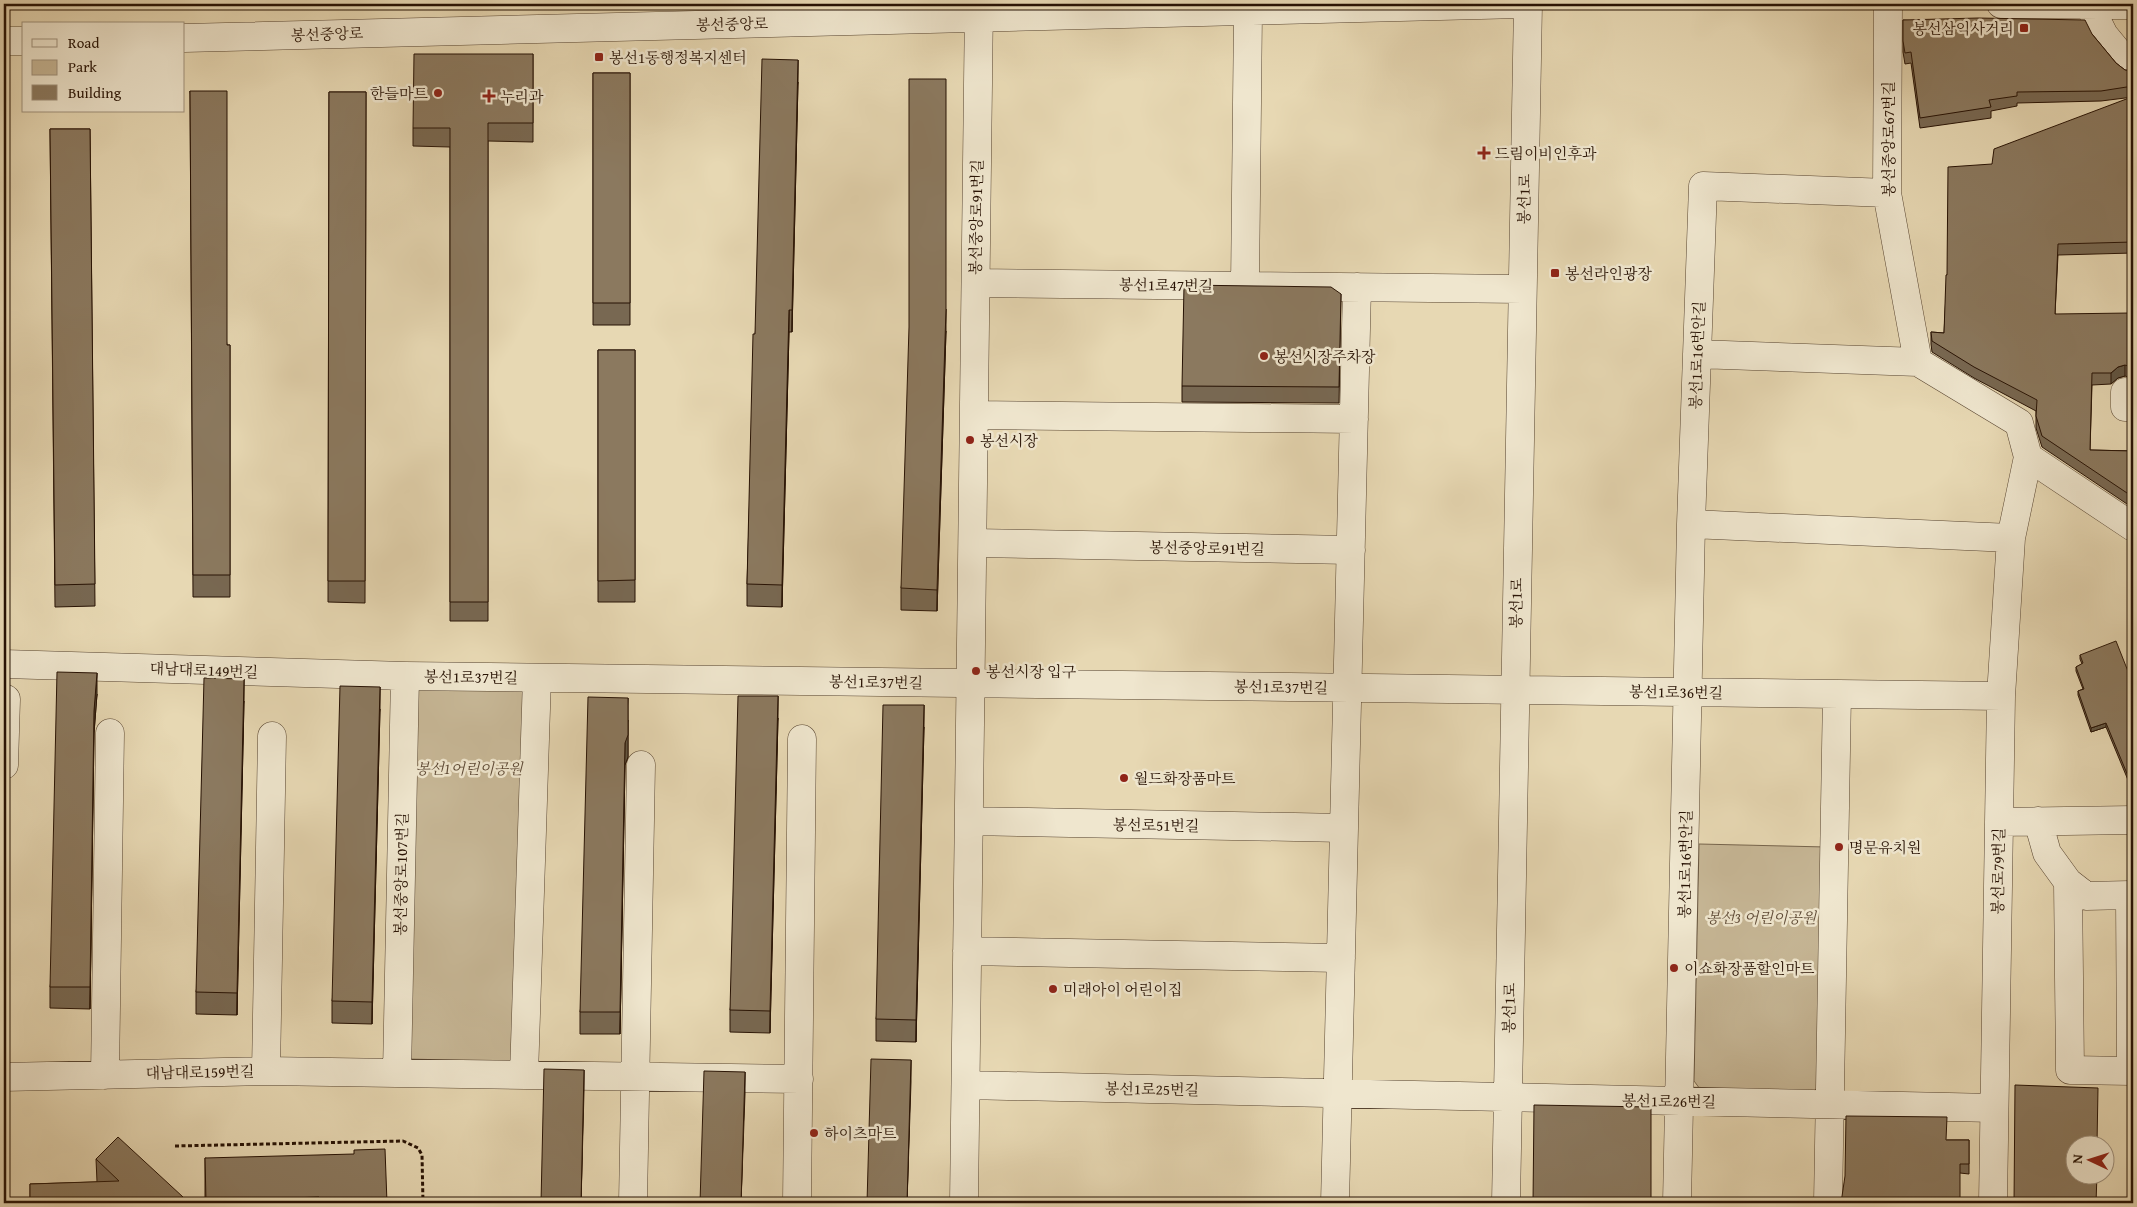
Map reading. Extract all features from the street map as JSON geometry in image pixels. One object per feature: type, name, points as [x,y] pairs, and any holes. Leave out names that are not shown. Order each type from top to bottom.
[{"type":"street","name":"봉선중앙로","points":[[185,38],[677,15],[979,11],[1248,12],[1363,6],[1520,4]]},
{"type":"street","name":"봉선1로","points":[[1506,1203],[1528,4]]},
{"type":"street","name":"봉선중앙로67번길","points":[[1888,4],[1887,193],[1918,362]]},
{"type":"street","points":[[2001,4],[2133,5]]},
{"type":"street","points":[[2089,5],[2104,35],[2128,64],[2133,67]]},
{"type":"street","name":"봉선중앙로91번길","points":[[971,683],[979,11]]},
{"type":"street","points":[[1245,286],[1248,12]]},
{"type":"street","points":[[4,41],[22,40]]},
{"type":"street","name":"봉선1로16번안길","points":[[1677,1203],[1691,524],[1703,186],[1887,193]]},
{"type":"street","name":"봉선1로47번길","points":[[976,283],[1522,290]]},
{"type":"street","points":[[974,415],[1354,419],[1357,287]]},
{"type":"street","points":[[1697,354],[1918,362],[2019,423],[2028,457],[2133,527]]},
{"type":"street","name":"봉선1로37번길","points":[[1340,958],[1354,419]]},
{"type":"street","name":"봉선로79번길","points":[[1993,1203],[2001,696],[2011,538],[2028,457]]},
{"type":"street","points":[[1691,524],[2011,538]]},
{"type":"street","name":"봉선중앙로91번길","points":[[973,543],[1351,550]]},
{"type":"street","name":"대남대로149번길","points":[[4,664],[405,676]]},
{"type":"street","name":"봉선1로37번길","points":[[405,676],[1514,690]]},
{"type":"street","name":"봉선중앙로107번길","points":[[397,1073],[405,676]]},
{"type":"street","points":[[524,1074],[537,678]]},
{"type":"street","points":[[964,1203],[971,683]]},
{"type":"street","name":"봉선1로36번길","points":[[1514,690],[2001,696]]},
{"type":"street","points":[[1828,1203],[1837,694]]},
{"type":"street","points":[[4,765],[6,699]]},
{"type":"street","points":[[105,1075],[110,733]]},
{"type":"street","points":[[266,1071],[272,736]]},
{"type":"street","points":[[797,1203],[802,739]]},
{"type":"street","points":[[633,1203],[641,766]]},
{"type":"street","points":[[1999,822],[2133,820]]},
{"type":"street","name":"봉선로51번길","points":[[969,821],[1344,828]]},
{"type":"street","points":[[2038,821],[2047,853],[2068,882],[2086,896],[2132,895],[2132,1080],[2070,1070],[2068,882]]},
{"type":"street","points":[[967,951],[1340,958],[1335,1203]]},
{"type":"street","name":"대남대로159번길","points":[[4,1077],[266,1071],[799,1079]]},
{"type":"street","name":"봉선1로25번길","points":[[966,1085],[1507,1097]]},
{"type":"street","name":"봉선1로26번길","points":[[1507,1097],[1994,1108]]},
{"type":"path","points":[[175,1146],[403,1141],[418,1148],[422,1155],[423,1203]]},
{"type":"green space","name":"봉선1어린이공원","points":[[405,676],[537,692],[524,1075],[397,1073]]},
{"type":"green space","name":"봉선3 어린이공원","points":[[1699,844],[1826,847],[1820,1095],[1703,1093],[1694,1081]]},
{"type":"building","points":[[1978,18],[2085,20],[2092,34],[2116,63],[2125,70],[2133,71],[2133,86],[2101,91],[2017,92],[2017,96],[1989,100],[1991,107],[1920,118],[1911,52],[1905,53],[1903,20]]},
{"type":"building","points":[[414,54],[533,54],[533,123],[488,123],[488,602],[450,602],[450,128],[413,128]]},
{"type":"building","points":[[762,59],[798,60],[792,310],[789,310],[782,585],[747,584]]},
{"type":"building","points":[[593,73],[630,73],[630,303],[593,303]]},
{"type":"building","points":[[909,79],[946,79],[946,309],[937,590],[901,588],[909,327]]},
{"type":"building","points":[[190,91],[227,91],[227,345],[230,345],[230,575],[193,575]]},
{"type":"building","points":[[329,92],[366,92],[365,581],[328,581]]},
{"type":"building","points":[[2129,98],[2129,134],[2133,134],[2133,174],[2130,174],[2133,242],[2058,244],[2055,314],[2130,313],[2131,335],[2133,335],[2133,368],[2125,365],[2118,367],[2111,373],[2092,373],[2090,450],[2133,451],[2133,497],[2042,436],[2036,416],[2037,400],[1974,367],[1932,341],[1931,332],[1944,333],[1947,275],[1948,167],[1992,164],[1994,149]]},
{"type":"building","points":[[50,129],[90,129],[95,584],[55,585]]},
{"type":"building","name":"봉선시장주차장","points":[[1184,285],[1331,287],[1341,294],[1339,387],[1182,386]]},
{"type":"building","points":[[598,350],[635,350],[635,580],[598,581]]},
{"type":"building","points":[[2116,641],[2133,684],[2133,788],[2106,723],[2091,728],[2078,691],[2084,689],[2076,667],[2083,663],[2080,655]]},
{"type":"building","points":[[57,672],[97,673],[94,711],[90,987],[50,987]]},
{"type":"building","points":[[204,678],[244,679],[237,993],[196,992]]},
{"type":"building","points":[[340,686],[380,687],[372,1002],[332,1001]]},
{"type":"building","points":[[738,696],[778,696],[770,1011],[730,1010]]},
{"type":"building","points":[[588,697],[628,698],[628,735],[625,743],[620,1012],[580,1012]]},
{"type":"building","points":[[883,705],[924,705],[916,1020],[876,1019]]},
{"type":"building","points":[[871,1059],[911,1060],[907,1203],[867,1203]]},
{"type":"building","points":[[544,1069],[584,1070],[581,1203],[541,1203]]},
{"type":"building","points":[[704,1071],[745,1072],[741,1203],[700,1203]]},
{"type":"building","points":[[2015,1085],[2098,1088],[2097,1134],[2064,1134],[2064,1184],[2097,1184],[2096,1203],[2014,1203]]},
{"type":"building","points":[[1534,1105],[1651,1107],[1651,1203],[1533,1203]]},
{"type":"building","points":[[1846,1116],[1947,1117],[1946,1140],[1969,1140],[1969,1164],[1960,1164],[1960,1203],[1841,1203],[1845,1176]]},
{"type":"building","points":[[118,1137],[183,1197],[177,1203],[30,1203],[30,1184],[119,1181],[96,1159]]},
{"type":"building","points":[[385,1149],[387,1203],[319,1203],[319,1197],[206,1201],[205,1158],[354,1154],[354,1150]]},
{"type":"place","name":"봉선삼익사거리","points":[[2024,28]]},
{"type":"place","name":"봉선1동행정복지센터","points":[[599,57]]},
{"type":"place","name":"한들마트","points":[[438,93]]},
{"type":"place","name":"누리과","points":[[489,96]]},
{"type":"place","name":"드림이비인후과","points":[[1484,153]]},
{"type":"place","name":"봉선라인광장","points":[[1555,273]]},
{"type":"place","name":"봉선시장주차장","points":[[1264,356]]},
{"type":"place","name":"봉선시장","points":[[970,440]]},
{"type":"place","name":"봉선시장 입구","points":[[976,671]]},
{"type":"place","name":"월드화장품마트","points":[[1124,778]]},
{"type":"place","name":"명문유치원","points":[[1839,847]]},
{"type":"place","name":"이쇼화장품할인마트","points":[[1674,968]]},
{"type":"place","name":"미래아이 어린이집","points":[[1053,989]]},
{"type":"place","name":"하이츠마트","points":[[814,1133]]}]
